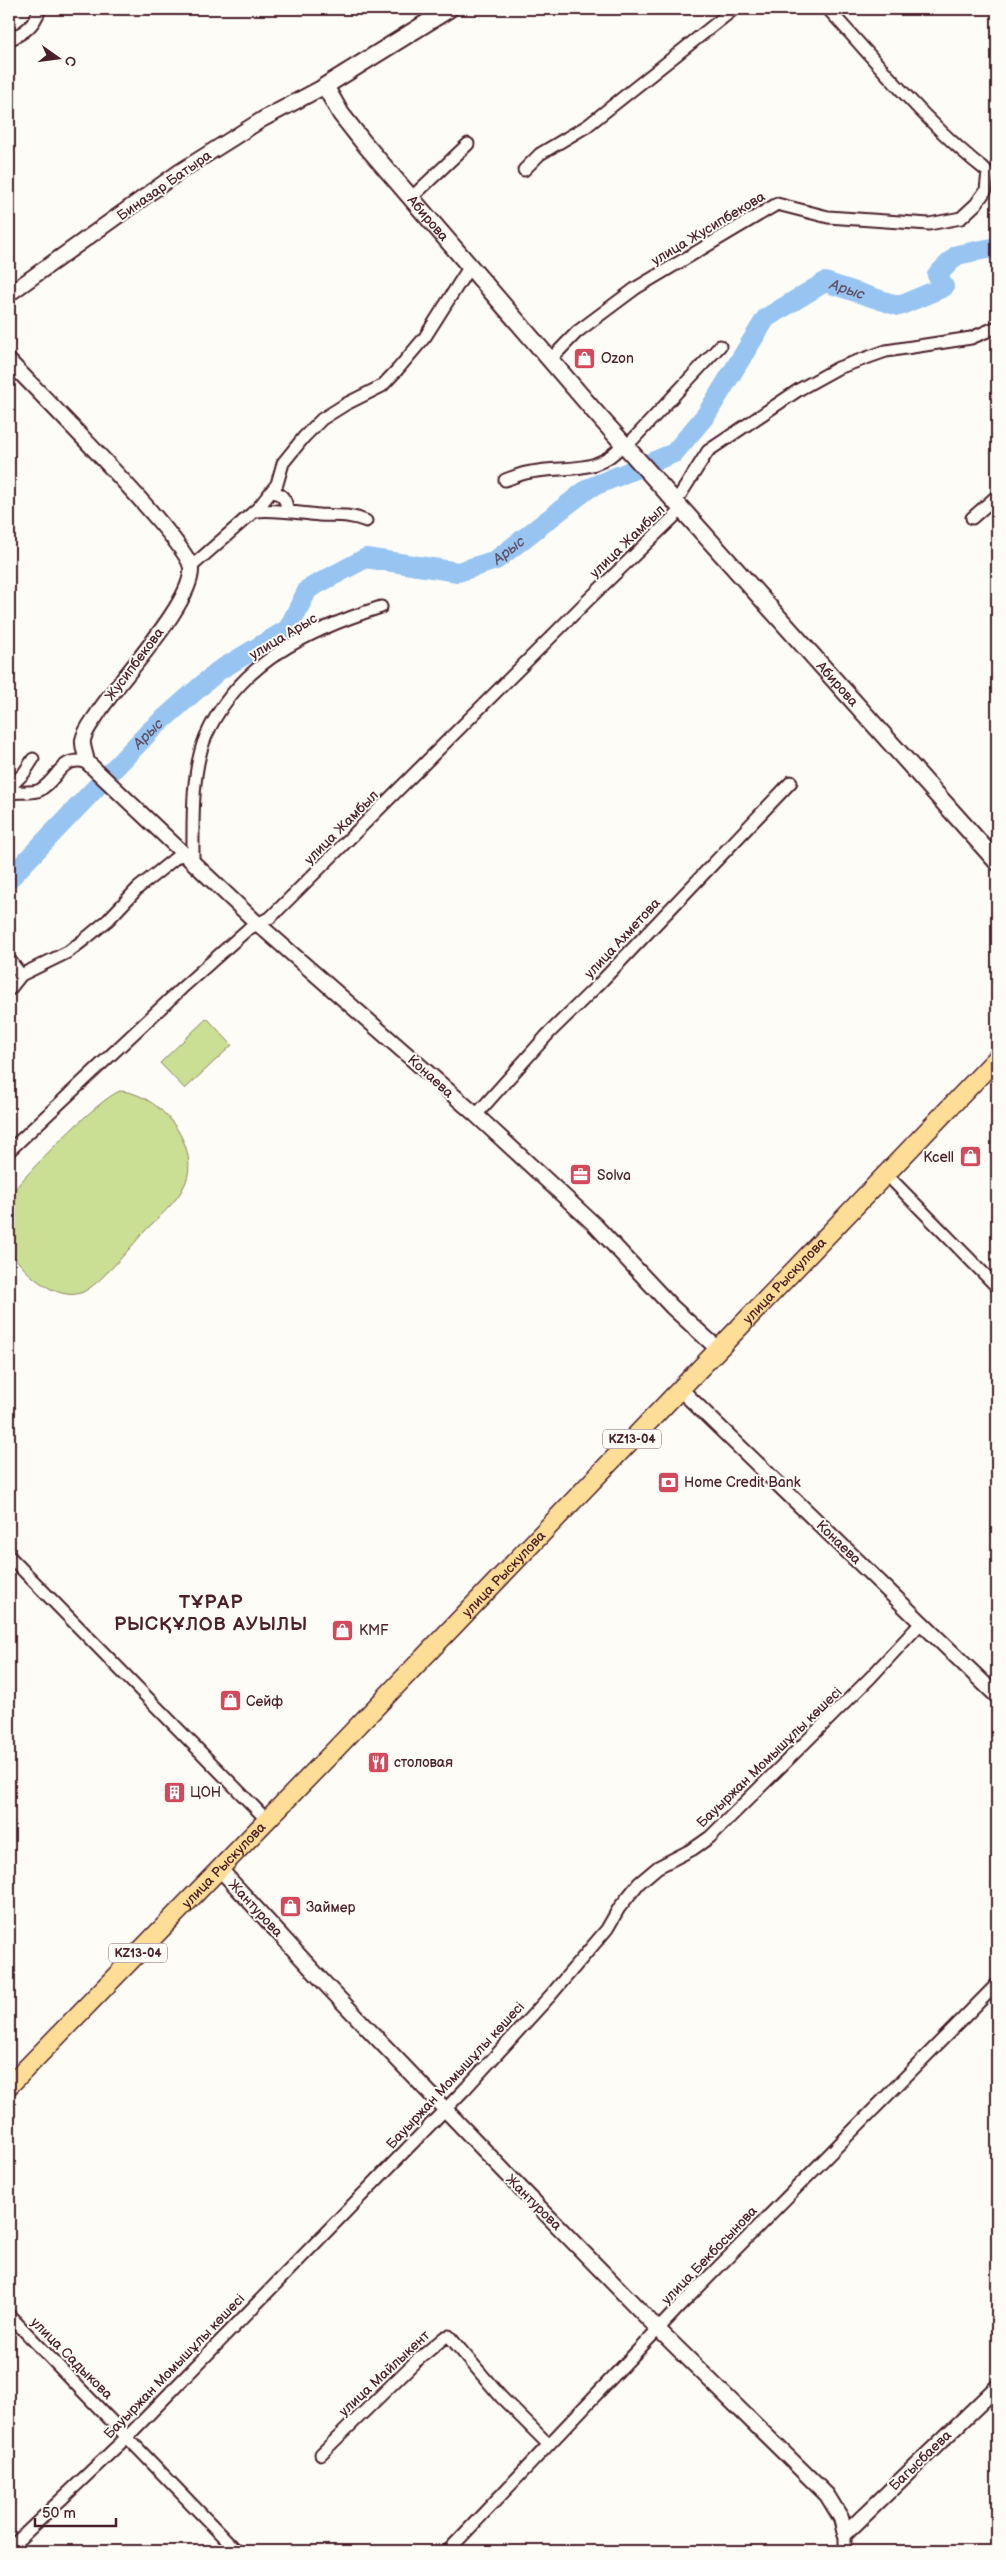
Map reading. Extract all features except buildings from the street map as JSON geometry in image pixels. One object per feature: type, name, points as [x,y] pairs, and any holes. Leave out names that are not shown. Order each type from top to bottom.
[{"type":"main road","points":[[325,86],[449,9]]},
{"type":"main road","name":"Абирова","points":[[325,86],[341,114],[550,360],[676,504],[997,862]]},
{"type":"main road","name":"улица Рыскулова","points":[[9,2086],[887,1175],[997,1058]]},
{"type":"street","points":[[9,40],[25,32],[36,20],[40,9]]},
{"type":"street","points":[[524,170],[540,154],[587,126],[734,9]]},
{"type":"street","points":[[828,9],[967,156],[993,169]]},
{"type":"street","name":"Биназар Батыра","points":[[9,294],[179,172],[263,119],[325,86]]},
{"type":"street","points":[[411,198],[468,144]]},
{"type":"street","name":"улица Жусипбекова","points":[[550,360],[577,332],[622,298],[752,217],[777,204],[828,217],[929,224],[961,218],[976,204],[986,190],[993,169]]},
{"type":"street","points":[[9,361],[159,520],[187,558],[191,567],[255,511],[277,484],[283,463],[304,437],[322,419],[346,404],[382,386],[398,370],[441,314],[470,266]]},
{"type":"street","name":"улица Жамбыл","points":[[9,1151],[182,988],[248,929],[271,917],[353,837],[559,628],[676,504],[708,452],[793,394],[838,368],[886,352],[971,338],[997,328]]},
{"type":"street","points":[[505,480],[530,472],[581,468],[598,464],[628,449],[720,346]]},
{"type":"street","points":[[272,490],[284,497],[287,502],[287,510]]},
{"type":"street","points":[[972,518],[997,496]]},
{"type":"street","points":[[255,511],[287,510],[316,515],[343,515],[366,522]]},
{"type":"street","name":"Жусипбекова","points":[[87,762],[83,740],[89,727],[117,684],[166,623],[184,595],[189,582],[191,567]]},
{"type":"street","name":"улица Арыс","points":[[188,856],[199,763],[206,737],[234,689],[262,663],[310,634],[382,607]]},
{"type":"street","points":[[9,788],[24,773],[33,759]]},
{"type":"street","points":[[9,793],[38,792],[50,783],[63,765],[77,760],[87,762]]},
{"type":"street","name":"Конаева","points":[[87,762],[258,924],[476,1115],[594,1224],[672,1307],[718,1349]]},
{"type":"street","name":"улица Ахметова","points":[[476,1115],[548,1034],[598,985],[790,782]]},
{"type":"street","points":[[10,989],[21,976],[68,952],[108,920],[127,898],[188,856]]},
{"type":"street","points":[[9,959],[21,976]]},
{"type":"street","points":[[887,1175],[997,1286]]},
{"type":"street","name":"Конаева","points":[[680,1389],[997,1696]]},
{"type":"street","points":[[9,1556],[39,1589],[267,1820]]},
{"type":"street","name":"Бауыржан Момышұлы көшесі","points":[[9,2549],[128,2436],[444,2109],[550,1996],[607,1929],[619,1908],[639,1884],[658,1867],[693,1849],[710,1837],[864,1685],[921,1623]]},
{"type":"street","name":"Жантурова","points":[[220,1869],[329,1988],[444,2109],[659,2330],[827,2495],[841,2518],[845,2534]]},
{"type":"street","name":"улица Бекбосынова","points":[[448,2551],[713,2272],[997,1984]]},
{"type":"street","name":"улица Садыкова","points":[[9,2315],[238,2551]]},
{"type":"street","name":"улица Майлыкент","points":[[321,2454],[415,2362],[445,2337],[449,2336],[501,2397],[548,2444]]},
{"type":"street","name":"Багысбаева","points":[[845,2534],[997,2387]]},
{"type":"street","points":[[845,2534],[845,2551]]},
{"type":"green space","points":[[207,1018],[232,1045],[185,1089],[160,1063]]},
{"type":"green space","points":[[120,1091],[135,1094],[149,1101],[174,1124],[188,1154],[189,1169],[185,1184],[172,1204],[98,1282],[83,1292],[73,1294],[62,1293],[51,1289],[29,1274],[13,1255],[7,1234],[9,1197],[30,1172],[79,1122],[95,1108]]},
{"type":"waterway","name":"Арыс","points":[[9,879],[150,731],[218,671],[288,629],[308,589],[366,558],[458,572],[496,560],[589,488],[674,453],[706,415],[766,318],[825,282],[899,306],[944,287],[937,275],[957,255],[997,247]]},
{"type":"place","name":"Ozon","points":[[585,358]]},
{"type":"place","name":"Kcell","points":[[970,1157]]},
{"type":"place","name":"Solva","points":[[581,1175]]},
{"type":"place","name":"Home Credit Bank","points":[[668,1482]]},
{"type":"place","name":"KMF","points":[[343,1630]]},
{"type":"place","name":"Сейф","points":[[230,1701]]},
{"type":"place","name":"столовая","points":[[378,1762]]},
{"type":"place","name":"ЦОН","points":[[174,1792]]},
{"type":"place","name":"Займер","points":[[290,1907]]},
{"type":"district","name":"ТҰРАР РЫСҚҰЛОВ АУЫЛЫ","points":[[211,1612]]}]
